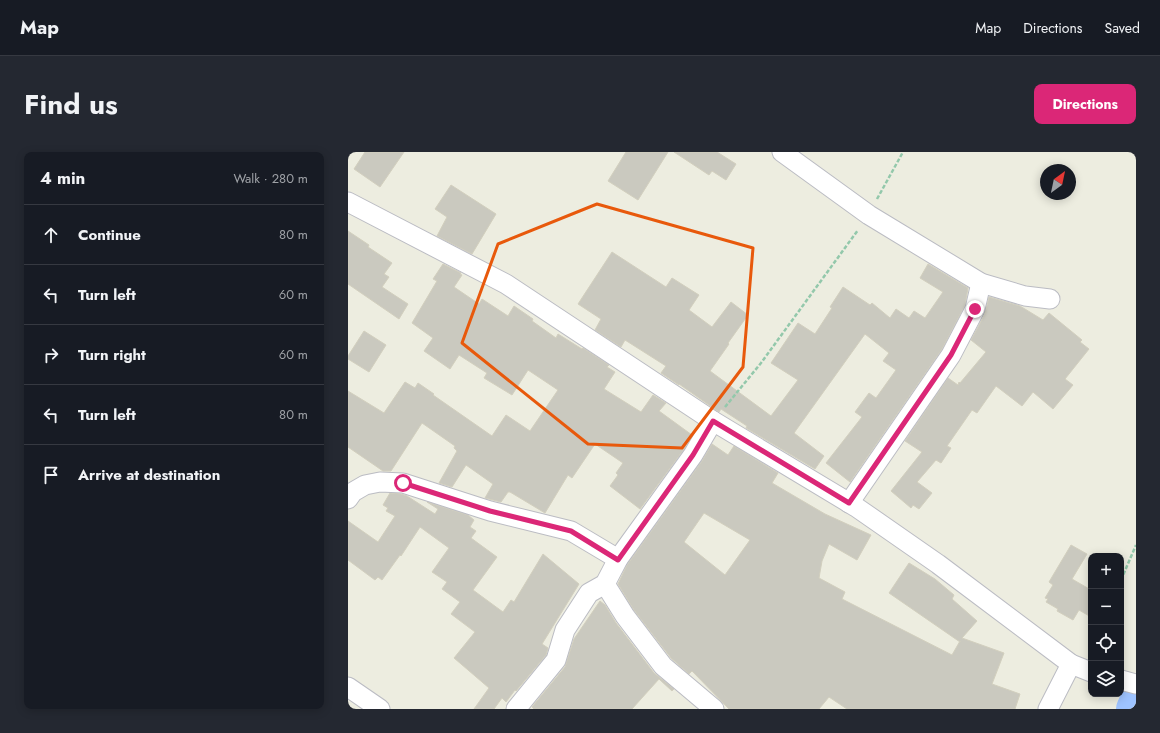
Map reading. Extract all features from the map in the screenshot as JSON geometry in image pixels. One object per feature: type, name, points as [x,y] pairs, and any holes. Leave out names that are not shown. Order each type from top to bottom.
[{"type":"street","points":[[782,152],[869,215],[981,283],[1025,296],[1050,299]]},
{"type":"street","points":[[348,202],[506,284],[713,421],[849,503],[938,564],[1071,664],[1088,671]]},
{"type":"street","points":[[849,503],[951,355],[975,309],[981,283]]},
{"type":"street","points":[[516,709],[556,660],[565,630],[589,594],[605,584],[618,560],[693,455],[713,421]]},
{"type":"street","points":[[348,499],[353,492],[365,485],[380,482],[403,483],[490,511],[571,531],[618,560]]},
{"type":"street","points":[[605,584],[625,616],[663,666],[714,709]]},
{"type":"street","points":[[1048,709],[1071,664]]},
{"type":"street","points":[[1124,681],[1136,684]]},
{"type":"street","points":[[348,686],[380,709]]},
{"type":"path","points":[[713,421],[761,363],[869,215],[903,152]]},
{"type":"path","points":[[1124,573],[1136,545]]},
{"type":"highlighted area","points":[[597,204],[753,248],[743,367],[682,448],[588,444],[462,343],[498,244]]},
{"type":"building","points":[[365,152],[404,152],[380,187],[354,169]]},
{"type":"building","points":[[626,152],[668,152],[638,200],[608,181]]},
{"type":"building","points":[[674,152],[717,152],[736,164],[726,180],[712,171],[709,175]]},
{"type":"building","points":[[451,185],[496,214],[472,254],[437,236],[447,217],[435,209]]},
{"type":"building","points":[[348,231],[392,263],[384,274],[389,277],[382,287],[408,304],[399,319],[348,284]]},
{"type":"building","points":[[612,252],[666,287],[672,278],[699,295],[689,310],[712,327],[731,302],[748,315],[710,371],[771,416],[798,380],[771,363],[798,323],[815,334],[832,308],[830,307],[843,287],[870,305],[872,303],[890,318],[896,309],[909,318],[914,311],[925,318],[943,292],[920,278],[928,264],[968,288],[965,305],[942,349],[850,482],[826,463],[862,417],[855,412],[869,393],[876,398],[896,370],[883,361],[889,353],[865,334],[794,433],[824,456],[815,469],[746,428],[747,426],[721,409],[719,412],[661,373],[666,366],[625,340],[621,347],[595,330],[601,319],[578,304]]},
{"type":"building","points":[[443,264],[461,273],[460,274],[462,275],[454,287],[479,304],[482,299],[508,316],[514,306],[556,338],[558,334],[582,349],[583,348],[609,365],[607,367],[615,372],[604,389],[641,412],[653,395],[666,403],[659,411],[692,435],[684,449],[640,509],[610,486],[618,475],[616,473],[623,463],[595,444],[572,478],[568,475],[545,513],[510,492],[508,492],[501,502],[485,498],[493,484],[466,465],[452,487],[439,483],[457,451],[454,448],[455,446],[422,423],[391,471],[383,471],[348,447],[348,391],[384,413],[405,382],[415,388],[418,383],[492,436],[506,415],[530,431],[558,390],[528,370],[512,395],[484,378],[487,373],[459,355],[450,369],[424,351],[433,338],[412,323],[437,281],[433,279]]},
{"type":"building","points":[[989,297],[1020,306],[1043,320],[1049,313],[1082,340],[1080,342],[1089,349],[1065,379],[1073,385],[1053,409],[1033,392],[1022,406],[996,386],[977,413],[972,410],[947,446],[951,448],[941,463],[936,460],[917,482],[932,493],[919,509],[913,505],[911,508],[891,491],[922,452],[905,441],[948,378],[958,385],[986,352],[971,340],[985,314]]},
{"type":"building","points":[[364,331],[386,345],[369,372],[348,359],[348,356]]},
{"type":"building","points":[[712,444],[728,455],[734,446],[778,473],[772,483],[825,514],[871,535],[857,560],[829,544],[822,561],[819,578],[845,592],[842,599],[952,655],[960,642],[889,593],[909,563],[935,579],[954,595],[952,599],[977,621],[962,638],[1004,653],[992,684],[1020,694],[1015,709],[847,709],[829,697],[819,709],[729,709],[692,671],[689,674],[671,658],[634,610],[618,584],[627,565],[702,461]],"holes":[[[704,513],[750,540],[725,575],[684,542]]]},
{"type":"building","points":[[390,493],[407,496],[435,514],[438,509],[427,502],[468,515],[474,520],[470,527],[476,531],[471,538],[497,557],[473,590],[503,612],[511,600],[514,602],[543,554],[579,584],[542,644],[548,648],[546,655],[506,702],[502,698],[494,709],[474,709],[489,688],[454,658],[475,632],[451,614],[460,602],[442,589],[447,582],[432,572],[449,548],[420,527],[401,556],[400,555],[382,580],[378,577],[375,580],[348,560],[348,521],[378,542],[395,516],[386,511],[388,508],[383,505]]},
{"type":"building","points":[[1071,545],[1087,554],[1072,579],[1088,588],[1088,615],[1079,610],[1073,620],[1057,611],[1058,609],[1046,602],[1048,599],[1045,598],[1053,585],[1049,582]]},
{"type":"building","points":[[600,601],[605,605],[616,623],[654,673],[674,689],[672,691],[659,679],[632,709],[534,709],[532,707],[565,667],[574,639]]},
{"type":"waterway","points":[[1133,709],[1136,702]]},
{"type":"route","points":[[403,483],[490,511],[571,531],[618,560],[693,455],[713,421],[849,503],[951,355],[975,309]]}]
